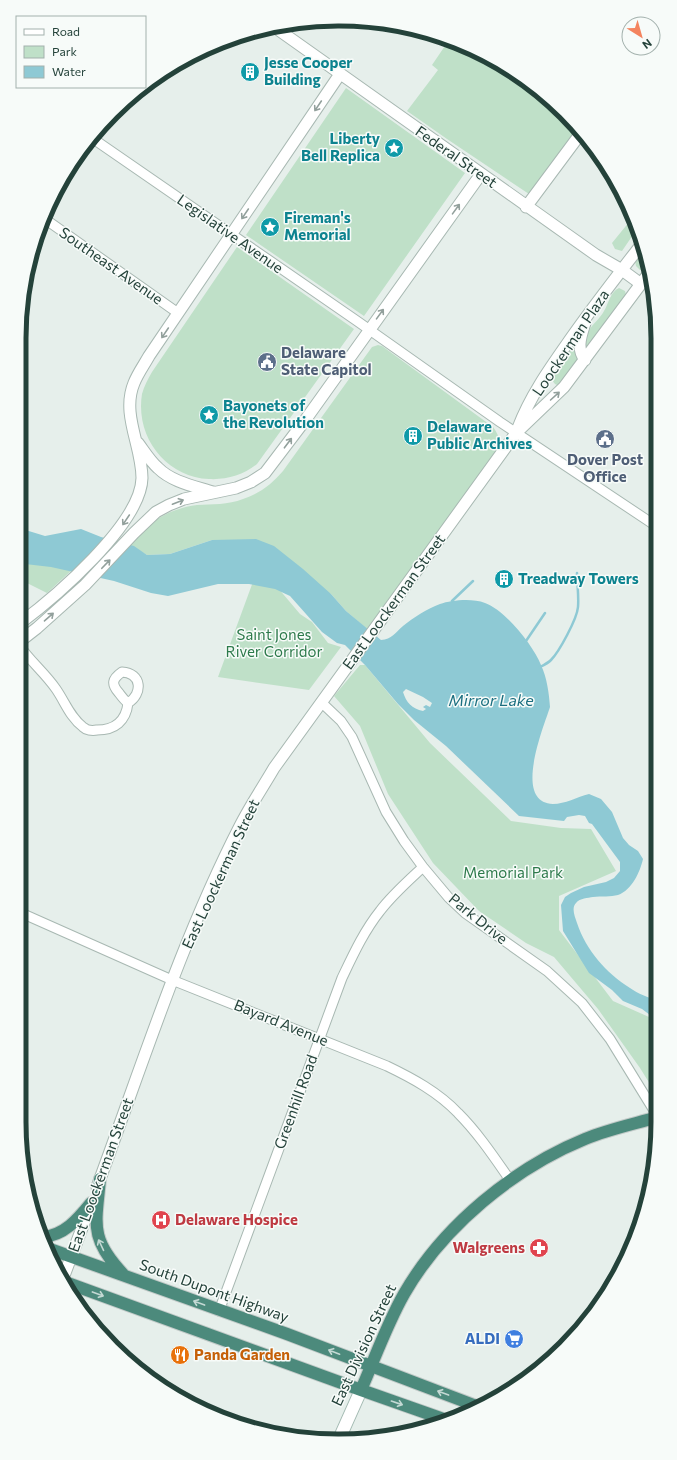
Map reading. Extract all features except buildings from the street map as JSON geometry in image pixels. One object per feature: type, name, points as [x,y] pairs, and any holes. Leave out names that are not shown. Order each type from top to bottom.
[{"type":"highway","name":"East Division Street","points":[[361,1390],[398,1305],[414,1277],[427,1259],[469,1215],[510,1180],[549,1156],[582,1140],[651,1119]]},
{"type":"highway","points":[[100,1179],[96,1227],[98,1237],[100,1244],[110,1259],[125,1276]]},
{"type":"highway","points":[[48,1236],[62,1232],[81,1215],[91,1203]]},
{"type":"highway","name":"South Dupont Highway","points":[[54,1251],[287,1334],[472,1404]]},
{"type":"highway","points":[[72,1285],[361,1390],[440,1417]]},
{"type":"main road","name":"East Division Street","points":[[341,1434],[361,1390]]},
{"type":"street","name":"Federal Street","points":[[281,32],[596,256],[622,270],[641,284]]},
{"type":"street","points":[[26,619],[46,603],[95,557],[123,524],[135,502],[142,480],[136,439],[130,418],[130,400],[134,383],[149,356],[340,74]]},
{"type":"street","points":[[526,206],[578,138]]},
{"type":"street","name":"Legislative Avenue","points":[[97,141],[516,433],[651,523]]},
{"type":"street","points":[[26,637],[85,585],[156,512],[184,499],[236,488],[251,482],[264,473],[306,419],[481,174]]},
{"type":"street","name":"Southeast Avenue","points":[[49,222],[178,314]]},
{"type":"street","name":"Loockerman Plaza","points":[[516,433],[523,416],[549,369],[637,250]]},
{"type":"street","name":"Loockerman Plaza","points":[[516,433],[564,387],[645,278]]},
{"type":"street","points":[[585,360],[580,354],[580,341],[588,315]]},
{"type":"street","name":"East Loockerman Street","points":[[65,1273],[172,980],[202,908],[240,825],[274,768],[516,433]]},
{"type":"street","points":[[136,439],[158,469],[169,477],[215,492]]},
{"type":"street","points":[[26,652],[57,690],[69,712],[84,728],[94,731],[112,728],[127,712],[128,703]]},
{"type":"street","name":"Park Drive","points":[[321,702],[341,721],[352,737],[386,812],[404,841],[438,886],[465,913],[547,971],[582,1003],[610,1038],[651,1105]]},
{"type":"street","name":"Greenhill Road","points":[[219,1310],[342,978],[361,939],[380,911],[391,898],[423,867]]},
{"type":"street","name":"Bayard Avenue","points":[[26,915],[172,980],[255,1012],[393,1069],[411,1078],[443,1100],[470,1125],[510,1180]]},
{"type":"green space","points":[[445,45],[477,58],[495,68],[529,91],[545,104],[574,133],[529,194],[407,111],[438,70],[432,65]]},
{"type":"green space","points":[[346,88],[465,173],[364,316],[246,235]]},
{"type":"green space","points":[[628,223],[633,235],[622,251],[615,249],[612,243]]},
{"type":"green space","points":[[237,247],[354,329],[257,464],[241,474],[222,479],[193,477],[179,471],[167,463],[157,452],[149,439],[143,425],[141,410],[142,394],[152,372]]},
{"type":"green space","points":[[639,255],[643,269],[640,270],[636,266],[635,261]]},
{"type":"green space","points":[[619,288],[625,291],[626,295],[586,350],[584,347],[588,331],[606,308],[614,292]]},
{"type":"green space","points":[[378,345],[382,346],[493,427],[497,434],[499,443],[495,453],[367,629],[346,611],[331,594],[212,540],[170,554],[147,555],[130,545],[142,530],[150,523],[168,513],[197,505],[237,501],[249,497],[270,484],[283,471],[372,347]]},
{"type":"green space","points":[[574,345],[577,346],[579,359],[559,386],[551,379],[552,374]]},
{"type":"green space","points":[[26,552],[73,569],[47,593],[26,582]]},
{"type":"green space","name":"Saint Jones River Corridor","points":[[254,579],[278,588],[300,614],[312,622],[328,643],[341,647],[309,690],[218,677]]},
{"type":"green space","name":"Memorial Park","points":[[360,665],[365,665],[430,743],[511,821],[561,828],[591,829],[616,871],[559,896],[559,930],[613,1001],[651,1018],[651,1086],[598,1009],[554,957],[526,943],[479,911],[433,863],[388,794],[360,726],[334,696]]},
{"type":"water","name":"Mirror Lake","points":[[81,529],[101,537],[134,546],[147,555],[170,554],[212,540],[256,539],[274,546],[303,569],[331,594],[346,611],[381,640],[391,637],[416,616],[430,608],[450,601],[480,601],[493,607],[509,620],[525,638],[537,657],[546,680],[550,707],[542,730],[534,762],[532,778],[534,791],[541,800],[553,804],[566,802],[589,794],[601,799],[612,812],[623,838],[629,845],[638,851],[643,859],[635,880],[623,893],[615,896],[582,899],[576,903],[574,907],[574,915],[581,933],[591,951],[605,968],[633,990],[651,998],[651,1016],[642,1009],[623,1001],[612,990],[589,973],[563,931],[561,905],[565,897],[584,887],[606,882],[614,878],[620,871],[620,862],[585,816],[579,815],[567,817],[564,821],[519,816],[446,746],[414,720],[345,645],[337,643],[322,632],[290,596],[275,589],[249,584],[218,584],[168,596],[151,593],[114,581],[51,567],[26,564],[26,530],[45,536]],"holes":[[[406,689],[432,703],[430,707],[426,705],[423,707],[426,709],[423,711],[416,709],[406,699],[403,692]]]},
{"type":"waterway","points":[[540,667],[549,662],[554,656],[567,635],[577,612],[577,573]]},
{"type":"waterway","points":[[452,601],[473,581]]},
{"type":"waterway","points":[[523,643],[526,641],[545,613]]},
{"type":"place","name":"Jesse Cooper Building","points":[[250,72]]},
{"type":"place","name":"Liberty Bell Replica","points":[[394,148]]},
{"type":"place","name":"Fireman's Memorial","points":[[270,227]]},
{"type":"place","name":"Delaware State Capitol","points":[[267,362]]},
{"type":"place","name":"Bayonets of the Revolution","points":[[209,415]]},
{"type":"place","name":"Delaware Public Archives","points":[[413,436]]},
{"type":"place","name":"Dover Post Office","points":[[605,439]]},
{"type":"place","name":"Treadway Towers","points":[[504,579]]},
{"type":"place","name":"Delaware Hospice","points":[[161,1220]]},
{"type":"place","name":"Walgreens","points":[[539,1248]]},
{"type":"place","name":"ALDI","points":[[514,1339]]},
{"type":"place","name":"Panda Garden","points":[[180,1355]]}]
